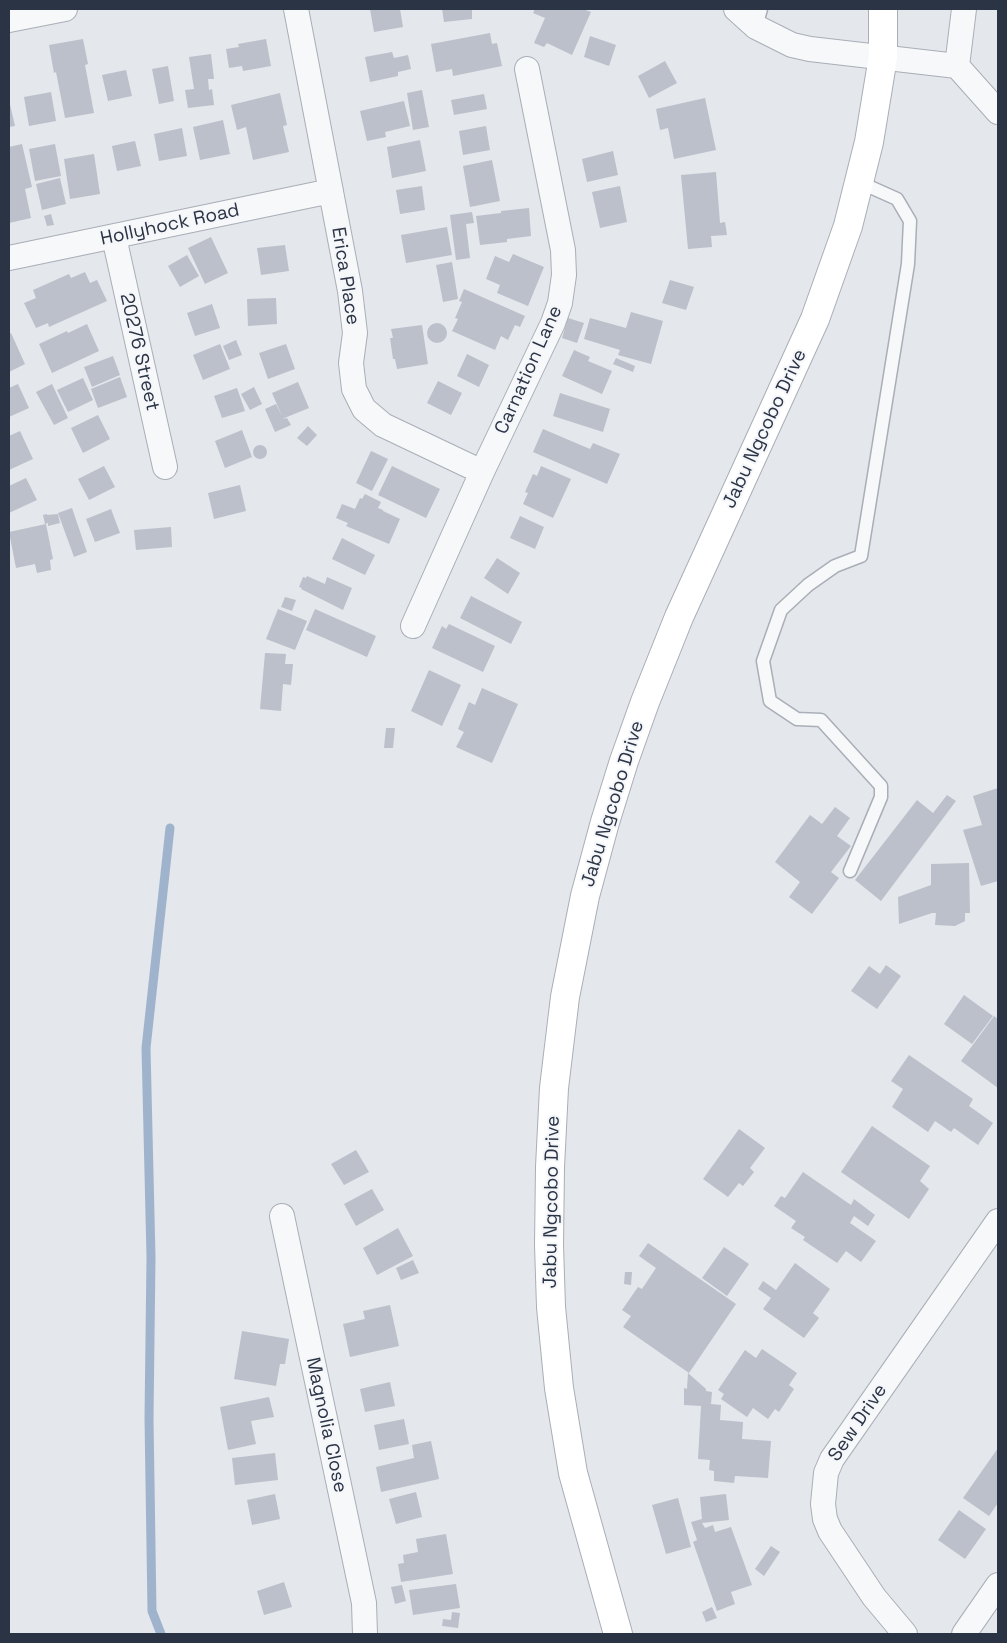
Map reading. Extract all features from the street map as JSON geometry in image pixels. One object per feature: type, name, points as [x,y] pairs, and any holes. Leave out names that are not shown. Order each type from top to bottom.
[{"type":"main road","name":"Jabu Ngcobo Drive","points":[[618,1634],[573,1473],[559,1388],[551,1307],[549,1245],[550,1168],[554,1088],[565,997],[585,896],[605,822],[645,702],[679,617],[815,319],[848,226],[869,142],[883,57],[883,9]]},
{"type":"street","points":[[9,20],[65,9]]},
{"type":"street","name":"Erica Place","points":[[296,9],[350,291],[355,334],[351,364],[354,389],[364,409],[383,425],[482,472]]},
{"type":"street","points":[[736,9],[758,18],[792,45],[810,50],[957,66],[998,112]]},
{"type":"street","points":[[957,66],[964,9]]},
{"type":"street","name":"Carnation Lane","points":[[413,626],[560,303],[564,276],[563,250],[527,69]]},
{"type":"street","name":"Hollyhock Road","points":[[9,258],[331,191]]},
{"type":"street","name":"20276 Street","points":[[114,237],[165,467]]},
{"type":"street","name":"Magnolia Close","points":[[282,1216],[364,1603],[365,1634]]},
{"type":"street","name":"Sew Drive","points":[[905,1634],[874,1597],[830,1531],[825,1519],[823,1504],[826,1473],[832,1459],[998,1221]]},
{"type":"street","points":[[964,1634],[998,1585]]},
{"type":"lane","points":[[850,871],[881,797],[881,786],[821,720],[797,719],[770,701],[763,661],[781,610],[808,585],[835,566],[862,556],[908,264],[910,221],[897,199],[859,182]]},
{"type":"building","points":[[370,9],[400,9],[403,27],[374,32]]},
{"type":"building","points":[[442,9],[472,9],[472,19],[444,22]]},
{"type":"building","points":[[535,9],[583,9],[591,12],[572,55],[547,43],[544,47],[534,43],[545,18],[533,13]]},
{"type":"building","points":[[490,33],[492,44],[497,43],[502,66],[453,76],[452,69],[436,72],[431,44]]},
{"type":"building","points":[[590,36],[616,45],[609,66],[584,57]]},
{"type":"building","points":[[83,39],[88,64],[85,65],[94,113],[65,118],[49,45]]},
{"type":"building","points":[[266,39],[271,66],[243,71],[242,66],[229,68],[226,49],[239,47],[238,44]]},
{"type":"building","points":[[392,52],[394,58],[408,55],[411,69],[398,72],[398,76],[370,82],[365,57]]},
{"type":"building","points":[[211,54],[214,79],[208,79],[209,90],[212,89],[214,105],[188,108],[185,90],[194,89],[189,57]]},
{"type":"building","points":[[665,61],[677,83],[649,98],[638,76]]},
{"type":"building","points":[[168,66],[174,101],[159,104],[152,69]]},
{"type":"building","points":[[126,70],[132,96],[108,101],[102,75]]},
{"type":"building","points":[[422,90],[429,127],[413,130],[407,93]]},
{"type":"building","points":[[51,92],[56,121],[29,126],[24,97]]},
{"type":"building","points":[[280,93],[287,125],[283,126],[289,152],[253,160],[246,127],[237,130],[231,105]]},
{"type":"building","points":[[484,94],[487,109],[454,115],[451,100]]},
{"type":"building","points":[[705,98],[716,150],[674,159],[668,128],[660,130],[656,109]]},
{"type":"building","points":[[9,100],[15,126],[9,127]]},
{"type":"building","points":[[404,101],[410,126],[385,132],[386,137],[367,141],[360,111]]},
{"type":"building","points":[[223,120],[230,154],[200,160],[193,127]]},
{"type":"building","points":[[486,126],[490,150],[463,155],[459,131]]},
{"type":"building","points":[[182,128],[187,156],[159,161],[154,134]]},
{"type":"building","points":[[420,140],[426,171],[392,178],[387,147]]},
{"type":"building","points":[[135,141],[141,166],[117,171],[112,146]]},
{"type":"building","points":[[22,144],[32,187],[25,189],[31,218],[9,223],[9,147]]},
{"type":"building","points":[[55,144],[61,176],[35,181],[29,149]]},
{"type":"building","points":[[613,151],[618,175],[587,182],[582,159]]},
{"type":"building","points":[[94,154],[100,194],[70,199],[64,159]]},
{"type":"building","points":[[492,160],[500,201],[470,207],[463,166]]},
{"type":"building","points":[[716,172],[720,223],[725,222],[727,235],[711,236],[712,247],[688,249],[681,175]]},
{"type":"building","points":[[60,178],[66,204],[42,210],[36,184]]},
{"type":"building","points":[[422,186],[425,210],[400,214],[396,190]]},
{"type":"building","points":[[620,186],[627,222],[600,228],[592,192]]},
{"type":"building","points":[[529,208],[531,236],[507,239],[507,242],[480,245],[476,216]]},
{"type":"building","points":[[472,212],[474,223],[466,224],[470,258],[456,260],[450,215]]},
{"type":"building","points":[[51,214],[54,225],[47,226],[44,216]]},
{"type":"building","points":[[447,227],[452,255],[406,263],[401,235]]},
{"type":"building","points":[[211,237],[228,273],[205,284],[188,248]]},
{"type":"building","points":[[285,245],[289,271],[261,275],[257,248]]},
{"type":"building","points":[[513,254],[544,267],[528,306],[497,293],[500,285],[486,279],[495,256],[509,262]]},
{"type":"building","points":[[187,255],[199,276],[180,287],[168,266]]},
{"type":"building","points":[[452,262],[458,299],[443,302],[436,265]]},
{"type":"building","points":[[85,272],[90,283],[97,280],[107,301],[49,327],[48,323],[36,328],[24,303],[36,298],[33,290],[69,274],[71,278]]},
{"type":"building","points":[[670,280],[694,287],[686,310],[662,303]]},
{"type":"building","points":[[464,289],[525,316],[520,327],[515,325],[508,340],[501,336],[495,350],[452,331],[458,319],[455,318],[462,302],[459,301]]},
{"type":"building","points":[[276,298],[277,324],[248,326],[247,299]]},
{"type":"building","points":[[212,304],[220,328],[195,336],[187,313]]},
{"type":"building","points":[[631,312],[663,321],[651,364],[618,355],[620,350],[584,339],[590,318],[626,328]]},
{"type":"building","points":[[568,318],[584,323],[577,343],[562,338]]},
{"type":"building","points":[[433,323],[441,323],[447,329],[447,337],[441,343],[433,343],[427,337],[427,329]]},
{"type":"building","points":[[87,324],[99,351],[52,373],[39,344]]},
{"type":"building","points":[[422,325],[428,364],[397,369],[395,359],[393,359],[390,338],[393,338],[391,329]]},
{"type":"building","points":[[11,333],[25,364],[9,372],[9,334]]},
{"type":"building","points":[[236,340],[242,355],[229,360],[223,346]]},
{"type":"building","points":[[220,344],[230,369],[203,380],[193,355]]},
{"type":"building","points":[[286,344],[295,369],[268,379],[259,353]]},
{"type":"building","points":[[574,350],[590,357],[588,361],[612,371],[602,394],[562,376]]},
{"type":"building","points":[[467,354],[489,365],[479,387],[457,376]]},
{"type":"building","points":[[113,356],[120,375],[92,387],[84,367]]},
{"type":"building","points":[[616,358],[635,366],[633,372],[613,364]]},
{"type":"building","points":[[120,377],[127,397],[98,408],[91,389]]},
{"type":"building","points":[[83,378],[93,400],[68,412],[57,390]]},
{"type":"building","points":[[438,381],[462,393],[451,415],[427,403]]},
{"type":"building","points":[[298,382],[309,408],[282,419],[287,418],[291,425],[275,432],[265,409],[276,404],[282,416],[272,393]]},
{"type":"building","points":[[18,384],[29,408],[9,417],[9,388]]},
{"type":"building","points":[[52,384],[68,418],[54,425],[36,392]]},
{"type":"building","points":[[254,387],[262,404],[250,410],[241,394]]},
{"type":"building","points":[[237,388],[245,411],[222,418],[214,396]]},
{"type":"building","points":[[560,393],[610,409],[603,432],[553,416]]},
{"type":"building","points":[[98,415],[110,439],[83,453],[71,428]]},
{"type":"building","points":[[308,426],[317,435],[307,446],[297,438]]},
{"type":"building","points":[[543,429],[590,449],[593,443],[620,454],[607,484],[533,452]]},
{"type":"building","points":[[242,430],[252,457],[225,468],[215,441]]},
{"type":"building","points":[[20,431],[33,459],[9,470],[9,436]]},
{"type":"building","points":[[257,445],[263,445],[267,452],[263,459],[257,459],[253,455],[253,449]]},
{"type":"building","points":[[371,451],[388,459],[372,491],[356,483]]},
{"type":"building","points":[[104,466],[115,487],[89,500],[78,479]]},
{"type":"building","points":[[392,466],[440,489],[426,518],[378,495]]},
{"type":"building","points":[[541,466],[571,479],[553,518],[523,504],[528,493],[525,492],[533,474],[537,476]]},
{"type":"building","points":[[26,478],[37,500],[9,513],[9,486]]},
{"type":"building","points":[[240,485],[246,511],[214,519],[208,493]]},
{"type":"building","points":[[365,494],[381,502],[378,508],[400,519],[389,544],[346,526],[348,523],[336,518],[342,504],[355,509],[360,498],[362,499]]},
{"type":"building","points":[[72,508],[87,552],[74,557],[58,513]]},
{"type":"building","points":[[111,509],[120,533],[95,542],[86,519]]},
{"type":"building","points":[[58,514],[60,523],[48,526],[48,523],[45,524],[43,515]]},
{"type":"building","points":[[520,516],[544,527],[535,549],[510,538]]},
{"type":"building","points":[[46,524],[53,559],[50,560],[51,570],[37,573],[35,564],[16,568],[9,532]]},
{"type":"building","points":[[171,527],[172,547],[136,550],[134,530]]},
{"type":"building","points":[[342,538],[375,555],[365,575],[332,559]]},
{"type":"building","points":[[497,558],[520,573],[508,594],[484,578]]},
{"type":"building","points":[[307,576],[325,584],[327,577],[352,588],[343,610],[301,589],[299,587],[303,577],[306,578]]},
{"type":"building","points":[[471,596],[522,622],[511,644],[460,618]]},
{"type":"building","points":[[285,597],[296,600],[292,611],[281,607]]},
{"type":"building","points":[[278,609],[307,621],[295,650],[266,639]]},
{"type":"building","points":[[315,609],[376,636],[367,657],[306,630]]},
{"type":"building","points":[[449,624],[495,646],[483,672],[432,648],[442,626],[446,629]]},
{"type":"building","points":[[265,653],[286,654],[285,664],[293,664],[291,685],[283,684],[281,711],[260,709]]},
{"type":"building","points":[[429,670],[461,685],[442,726],[411,711]]},
{"type":"building","points":[[482,688],[518,704],[492,763],[456,747],[464,732],[458,729],[469,702],[475,705]]},
{"type":"building","points":[[386,728],[395,728],[393,748],[384,748]]},
{"type":"building","points":[[998,788],[998,881],[981,886],[963,830],[982,825],[973,796]]},
{"type":"building","points":[[947,795],[956,801],[881,901],[855,880],[917,800],[933,813]]},
{"type":"building","points":[[835,807],[850,818],[837,836],[851,846],[831,872],[839,878],[812,914],[789,897],[800,882],[775,862],[810,815],[822,824]]},
{"type":"building","points":[[969,863],[970,913],[965,913],[965,921],[955,926],[935,925],[936,913],[932,913],[899,924],[898,897],[931,885],[931,864]]},
{"type":"building","points":[[886,965],[901,976],[877,1009],[851,991],[869,966],[880,974]]},
{"type":"building","points":[[964,995],[993,1016],[972,1044],[944,1024]]},
{"type":"building","points":[[994,1016],[998,1019],[998,1088],[961,1061]]},
{"type":"building","points":[[909,1055],[973,1099],[969,1106],[993,1123],[978,1145],[954,1128],[951,1132],[935,1121],[928,1132],[892,1107],[903,1089],[891,1081]]},
{"type":"building","points":[[872,1126],[930,1166],[920,1181],[929,1189],[909,1219],[841,1172]]},
{"type":"building","points":[[739,1129],[765,1148],[750,1168],[754,1172],[743,1186],[739,1183],[728,1197],[703,1179]]},
{"type":"building","points":[[356,1150],[369,1172],[344,1185],[331,1164]]},
{"type":"building","points":[[803,1172],[851,1205],[854,1199],[875,1215],[868,1226],[854,1216],[850,1223],[876,1241],[861,1262],[846,1251],[837,1263],[803,1240],[805,1237],[791,1228],[796,1221],[774,1206],[781,1196],[785,1198]]},
{"type":"building","points":[[372,1189],[384,1210],[356,1226],[344,1204]]},
{"type":"building","points":[[398,1228],[413,1256],[377,1275],[363,1248]]},
{"type":"building","points":[[648,1243],[736,1304],[689,1373],[623,1327],[631,1316],[622,1310],[638,1287],[642,1289],[656,1268],[639,1256]]},
{"type":"building","points":[[724,1247],[749,1264],[727,1296],[702,1278]]},
{"type":"building","points":[[413,1260],[419,1273],[401,1280],[396,1268]]},
{"type":"building","points":[[795,1263],[830,1289],[813,1313],[819,1318],[804,1338],[763,1309],[771,1298],[758,1289],[763,1281],[776,1290]]},
{"type":"building","points":[[625,1272],[632,1272],[631,1285],[624,1284]]},
{"type":"building","points":[[390,1305],[399,1346],[350,1357],[343,1324],[365,1319],[363,1311]]},
{"type":"building","points":[[242,1331],[289,1339],[285,1364],[280,1364],[276,1386],[234,1379]]},
{"type":"building","points":[[762,1349],[797,1373],[789,1385],[794,1389],[779,1412],[775,1409],[768,1419],[753,1408],[747,1417],[721,1399],[724,1394],[718,1390],[745,1350],[756,1358]]},
{"type":"building","points":[[688,1373],[706,1391],[712,1392],[711,1404],[721,1405],[720,1420],[743,1422],[742,1439],[771,1441],[768,1478],[735,1476],[734,1483],[714,1481],[714,1471],[709,1470],[710,1460],[698,1459],[701,1406],[684,1405],[684,1388],[687,1389]]},
{"type":"building","points":[[390,1382],[395,1406],[365,1412],[360,1389]]},
{"type":"building","points":[[269,1397],[274,1417],[251,1421],[256,1444],[228,1450],[220,1407]]},
{"type":"building","points":[[404,1419],[409,1444],[379,1450],[374,1425]]},
{"type":"building","points":[[431,1441],[439,1479],[381,1492],[376,1467],[414,1458],[412,1445]]},
{"type":"building","points":[[998,1448],[998,1503],[989,1516],[963,1498]]},
{"type":"building","points":[[275,1453],[278,1480],[235,1485],[232,1458]]},
{"type":"building","points":[[416,1492],[422,1517],[396,1524],[389,1499]]},
{"type":"building","points":[[275,1494],[280,1519],[252,1525],[247,1500]]},
{"type":"building","points":[[726,1494],[729,1520],[702,1523],[705,1528],[713,1525],[715,1532],[731,1527],[752,1585],[731,1592],[735,1604],[717,1611],[693,1542],[697,1540],[691,1522],[702,1519],[700,1497]]},
{"type":"building","points":[[678,1498],[691,1547],[666,1554],[652,1505]]},
{"type":"building","points":[[959,1510],[986,1529],[965,1559],[938,1540]]},
{"type":"building","points":[[446,1534],[453,1574],[401,1582],[398,1564],[404,1563],[403,1555],[418,1552],[416,1539]]},
{"type":"building","points":[[771,1546],[780,1552],[764,1576],[755,1569]]},
{"type":"building","points":[[284,1582],[292,1607],[264,1615],[257,1591]]},
{"type":"building","points":[[456,1584],[460,1608],[413,1615],[409,1590]]},
{"type":"building","points":[[402,1585],[406,1601],[395,1604],[391,1587]]},
{"type":"building","points":[[712,1607],[717,1618],[706,1622],[702,1612]]},
{"type":"building","points":[[452,1612],[460,1613],[458,1628],[442,1626],[443,1619],[451,1620]]},
{"type":"waterway","points":[[161,1634],[152,1611],[149,1418],[151,1257],[146,1048],[170,828]]}]
